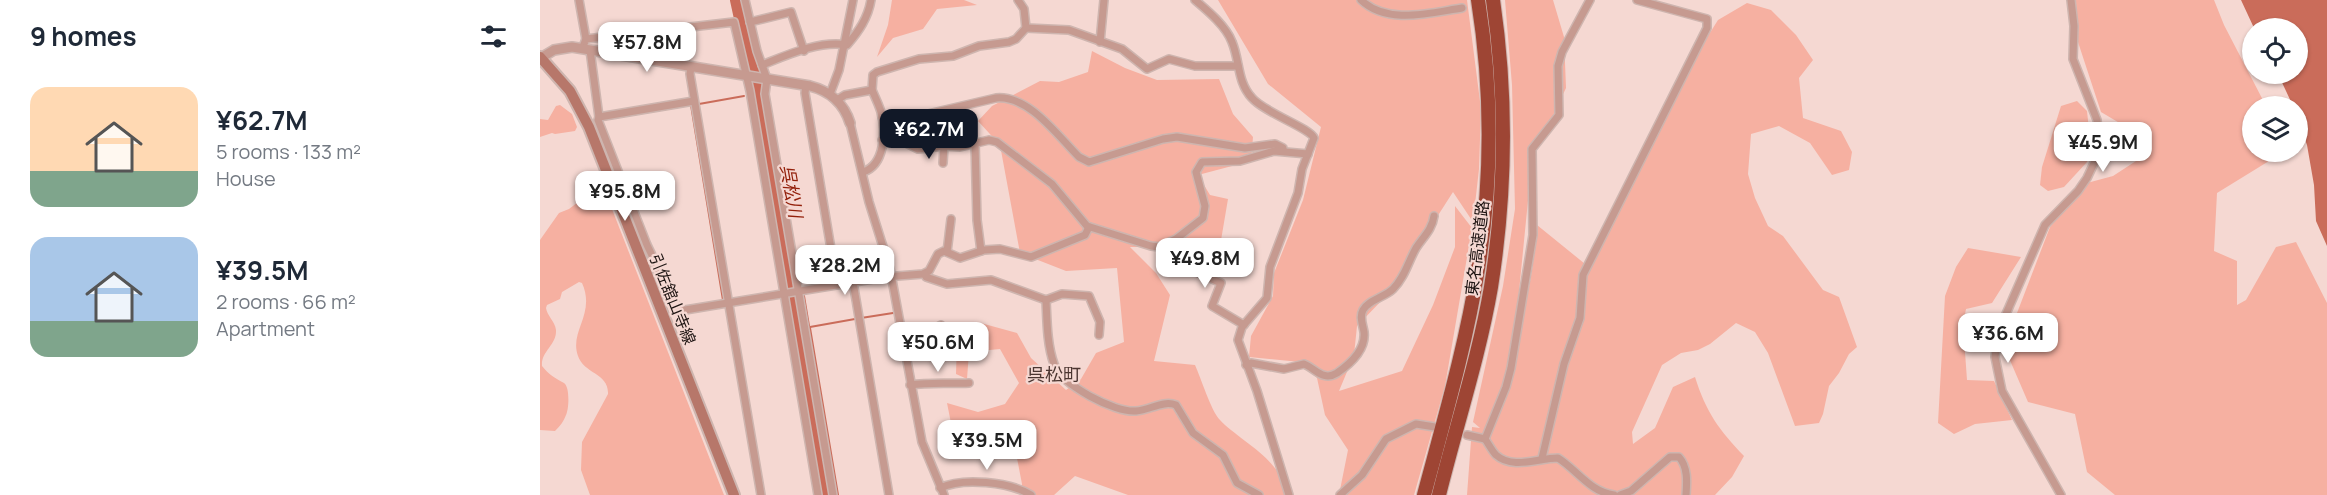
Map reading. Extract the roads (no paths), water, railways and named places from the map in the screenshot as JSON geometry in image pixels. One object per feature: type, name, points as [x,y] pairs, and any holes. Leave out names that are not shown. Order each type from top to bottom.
[{"type":"highway","name":"東名高速道路","points":[[1424,495],[1458,365],[1480,257],[1488,150],[1485,50],[1478,0]]},
{"type":"highway","name":"東名高速道路","points":[[1439,495],[1490,289],[1499,230],[1503,170],[1503,104],[1499,42],[1493,0]]},
{"type":"highway","points":[[1445,495],[1457,424]]},
{"type":"main road","name":"引佐舘山寺線","points":[[541,57],[570,91],[586,121],[734,495]]},
{"type":"street","points":[[579,0],[600,117],[598,120],[647,245],[679,311],[853,282],[925,274],[938,254],[947,252],[960,258],[981,251],[1005,249],[1031,257],[1085,235],[1089,227]]},
{"type":"street","points":[[745,0],[765,79],[765,94],[832,495]]},
{"type":"street","points":[[834,97],[853,0]]},
{"type":"street","points":[[762,64],[829,44],[848,45],[862,27],[871,0]]},
{"type":"street","points":[[863,172],[877,162],[882,140],[882,117],[872,90],[873,75],[919,59],[953,56],[979,46],[1016,39],[1026,28],[1024,9],[1018,0]]},
{"type":"street","points":[[1100,42],[1104,0]]},
{"type":"street","points":[[1195,0],[1230,37],[1244,86],[1254,100],[1274,115],[1312,133],[1314,140],[1302,170],[1298,192],[1270,267],[1267,298],[1244,325],[1238,340],[1257,391],[1289,495]]},
{"type":"street","points":[[1361,0],[1378,12],[1392,15],[1462,8]]},
{"type":"street","points":[[1485,439],[1506,387],[1511,368],[1533,235],[1532,149],[1559,115],[1558,66],[1562,52],[1590,0]]},
{"type":"street","points":[[1542,458],[1564,364],[1580,318],[1583,275],[1707,28],[1707,19],[1637,0]]},
{"type":"street","points":[[2061,495],[2002,390],[1995,357],[1999,330],[2045,225],[2078,192],[2096,159],[2099,141],[2097,120],[2073,59],[2074,26],[2070,0]]},
{"type":"street","points":[[750,22],[791,12],[804,51]]},
{"type":"street","points":[[541,57],[559,48],[586,46],[734,22],[746,76],[785,294],[818,495]]},
{"type":"street","points":[[1026,28],[1066,30],[1122,49],[1147,69],[1169,59],[1195,66],[1238,66]]},
{"type":"street","points":[[586,46],[691,67],[806,86],[834,97],[845,110],[850,123],[869,202],[891,277],[924,451],[942,491],[961,483],[1002,484],[1019,488],[1031,495]]},
{"type":"street","points":[[691,67],[694,100],[760,495]]},
{"type":"street","points":[[806,86],[805,93],[837,285]]},
{"type":"street","points":[[834,97],[872,90]]},
{"type":"street","points":[[882,117],[928,114],[996,98],[1007,98],[1027,105],[1079,157],[1089,162],[1176,137],[1245,148],[1278,144],[1283,150]]},
{"type":"street","points":[[600,117],[694,100]]},
{"type":"street","points":[[882,140],[904,142],[918,149],[960,147],[989,140],[1000,144],[1052,184],[1081,222],[1089,227],[1151,246],[1164,246],[1198,224],[1204,214],[1205,206],[1196,172],[1202,162],[1240,161],[1283,150],[1308,154]]},
{"type":"street","points":[[975,142],[977,220],[981,251]]},
{"type":"street","points":[[943,163],[944,146]]},
{"type":"street","points":[[1246,365],[1251,363],[1284,369],[1304,364],[1324,376],[1337,373],[1358,354],[1363,345],[1362,311],[1365,306],[1389,292],[1399,283],[1417,248],[1430,230],[1434,216]]},
{"type":"street","points":[[947,252],[951,219]]},
{"type":"street","points":[[1164,246],[1185,267],[1221,283],[1212,306],[1244,325]]},
{"type":"street","points":[[925,274],[926,277],[947,284],[991,280],[1046,300],[1062,294],[1089,296],[1100,322],[1100,335]]},
{"type":"street","points":[[853,282],[889,495]]},
{"type":"street","points":[[1046,300],[1053,360],[1061,374],[1091,397],[1124,410],[1137,411],[1168,403],[1176,405],[1193,433],[1222,455],[1238,483],[1259,495]]},
{"type":"street","points":[[901,332],[936,328],[941,325]]},
{"type":"street","points":[[910,385],[927,382],[935,385],[969,383]]},
{"type":"street","points":[[1340,495],[1362,475],[1386,439],[1416,424],[1435,427]]},
{"type":"street","points":[[1467,435],[1485,439],[1496,455],[1512,463],[1558,458],[1584,480],[1607,494],[1614,495]]},
{"type":"street","points":[[1620,495],[1631,491],[1670,457],[1679,457],[1683,461],[1687,476],[1686,495]]},
{"type":"waterway","name":"呉松川","points":[[737,0],[757,92],[825,495]]},
{"type":"waterway","points":[[699,104],[744,96]]},
{"type":"waterway","points":[[601,120],[690,105]]},
{"type":"waterway","points":[[691,105],[723,300]]},
{"type":"waterway","points":[[804,296],[809,326]]},
{"type":"waterway","points":[[861,318],[893,313]]},
{"type":"waterway","points":[[810,327],[855,319]]},
{"type":"waterway","points":[[810,328],[838,495]]},
{"type":"district","name":"呉松町","points":[[1054,374]]}]
